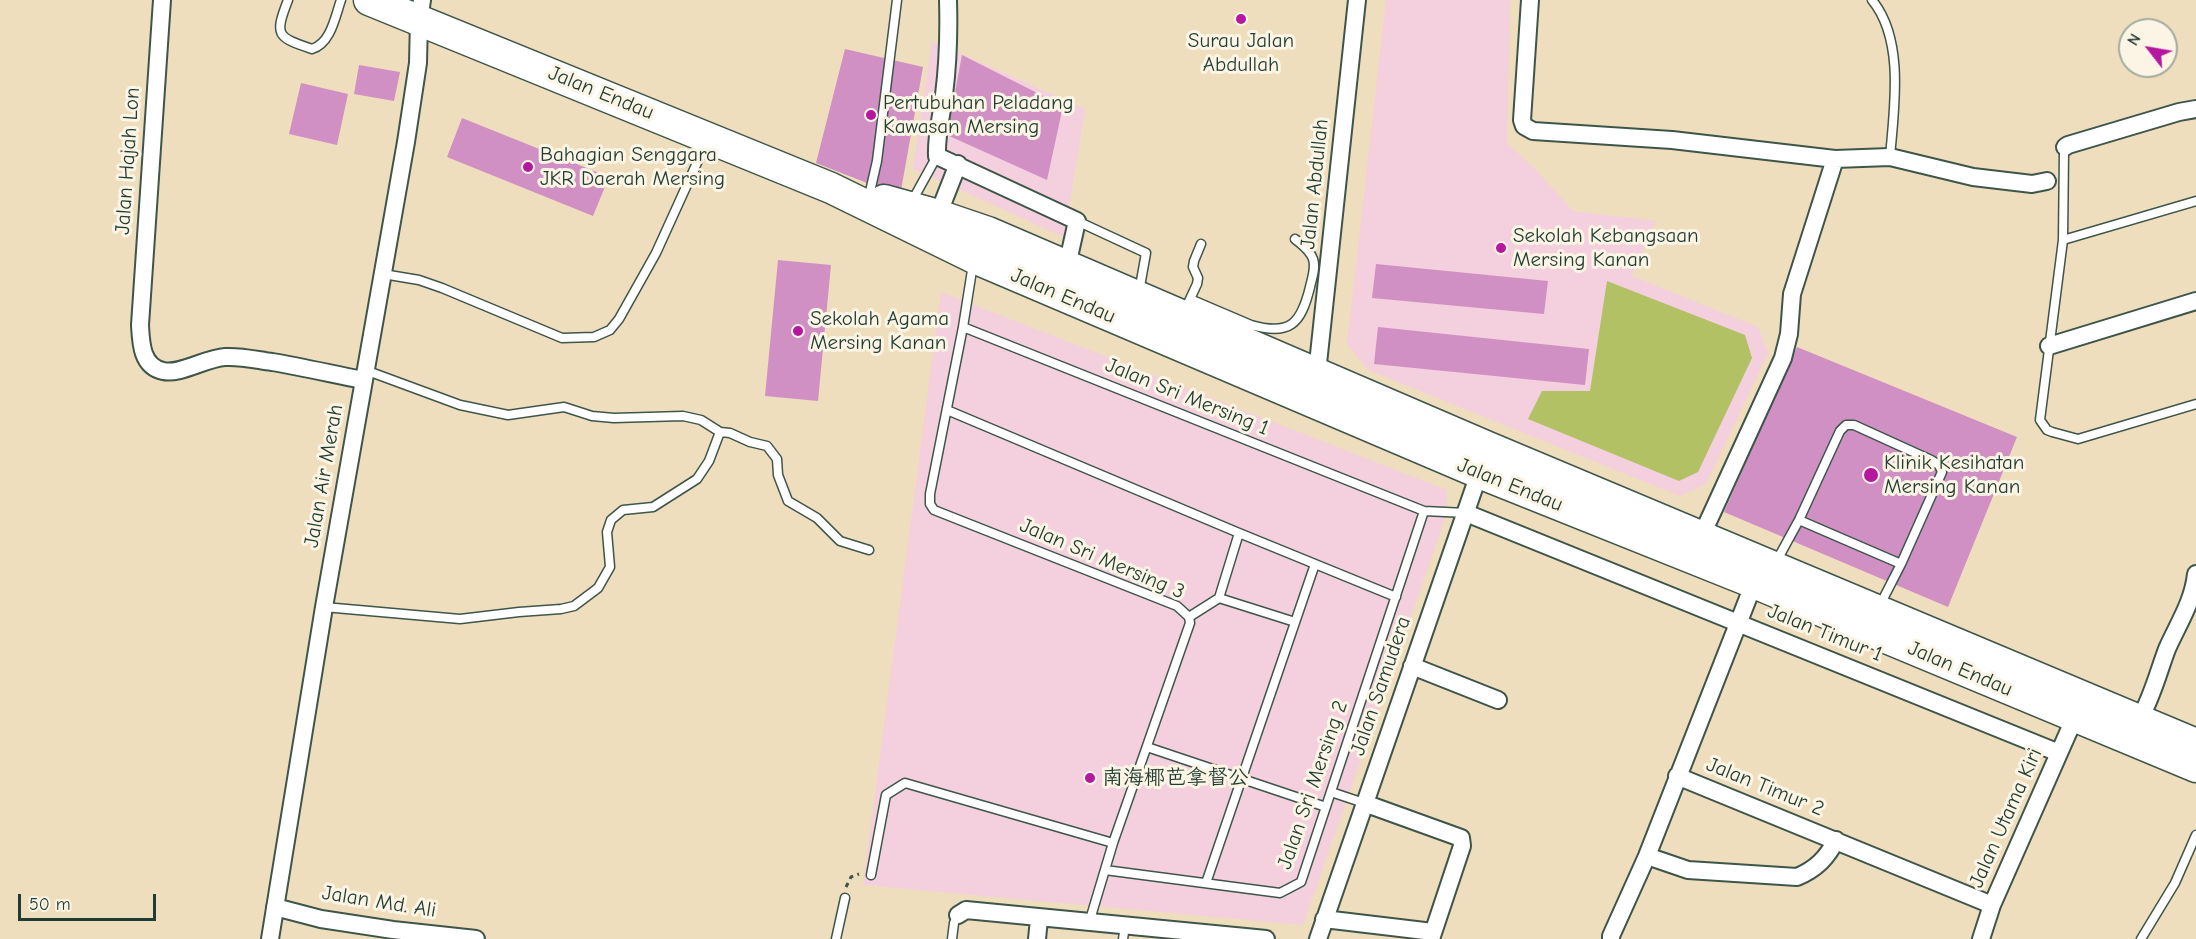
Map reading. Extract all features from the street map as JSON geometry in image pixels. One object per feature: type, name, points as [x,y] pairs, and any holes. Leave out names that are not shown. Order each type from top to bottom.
[{"type":"highway","name":"Jalan Endau","points":[[369,0],[420,10],[709,138],[831,188],[938,228],[988,232],[1139,297],[1186,307],[1248,334],[1317,374],[1484,460],[1701,537],[1763,575],[1878,610],[2139,720],[2193,740]]},
{"type":"highway","name":"Jalan Endau","points":[[831,188],[909,207],[974,258],[1484,460],[1763,575],[2075,717],[2196,767]]},
{"type":"street","name":"Jalan Hajah Lon","points":[[162,0],[140,325],[143,352],[151,364],[163,371],[184,369],[200,361],[225,357],[364,375]]},
{"type":"street","points":[[948,0],[949,49],[944,97],[936,137],[937,156],[1077,221],[1067,266]]},
{"type":"street","name":"Jalan Abdullah","points":[[1317,374],[1357,0]]},
{"type":"street","points":[[1530,0],[1522,120],[1524,126],[1533,131],[1672,140],[1836,159],[1890,157],[1973,177],[2032,184],[2047,182]]},
{"type":"street","name":"Jalan Air Merah","points":[[270,939],[324,607],[418,63],[420,10]]},
{"type":"street","points":[[2065,147],[2179,112],[2196,110]]},
{"type":"street","points":[[1701,537],[1783,358],[1789,334],[1792,294],[1836,159]]},
{"type":"street","points":[[938,228],[958,164]]},
{"type":"street","points":[[2049,346],[2196,301]]},
{"type":"street","name":"Jalan Samudera","points":[[1318,939],[1484,460]]},
{"type":"street","name":"Jalan Timur 1","points":[[1466,513],[2059,753]]},
{"type":"street","points":[[2139,720],[2148,705],[2162,663],[2193,594],[2196,574]]},
{"type":"street","points":[[1611,939],[1647,856],[1740,623],[1763,575]]},
{"type":"street","points":[[1412,666],[1498,700]]},
{"type":"street","name":"Jalan Utama Kiri","points":[[1981,939],[1992,905],[2075,717]]},
{"type":"street","name":"Jalan Timur 2","points":[[1677,776],[1992,905]]},
{"type":"street","points":[[1324,919],[1432,935],[1462,846],[1461,838],[1364,803]]},
{"type":"street","name":"Jalan Timur 2","points":[[1647,856],[1688,870],[1797,877],[1822,861],[1836,840]]},
{"type":"street","name":"Jalan Md. Ali","points":[[275,907],[321,919],[476,939]]},
{"type":"street","points":[[958,915],[966,910],[1089,923],[1124,933],[1266,939]]},
{"type":"street","points":[[1037,939],[1039,919]]},
{"type":"lane","points":[[288,0],[280,22],[283,36],[289,41],[312,49],[323,43],[327,37],[341,0]]},
{"type":"lane","points":[[869,196],[883,117],[897,0]]},
{"type":"lane","points":[[1872,0],[1885,19],[1892,43],[1894,95],[1890,157]]},
{"type":"lane","points":[[383,274],[419,280],[442,288],[562,338],[594,337],[610,330],[619,319],[656,253],[709,138]]},
{"type":"lane","points":[[2065,147],[2063,240],[2039,413],[2040,420],[2052,432],[2078,439],[2196,404]]},
{"type":"lane","points":[[909,207],[937,156]]},
{"type":"lane","points":[[2063,240],[2196,201]]},
{"type":"lane","points":[[1077,221],[1146,253],[1139,297]]},
{"type":"lane","points":[[1248,334],[1283,328],[1293,322],[1305,306],[1315,266],[1313,257],[1294,239]]},
{"type":"lane","points":[[1186,307],[1197,284],[1198,278],[1193,267],[1200,244]]},
{"type":"lane","points":[[974,258],[947,410],[1396,597]]},
{"type":"lane","name":"Jalan Sri Mersing 1","points":[[963,327],[1424,511],[1466,513]]},
{"type":"lane","points":[[364,375],[492,413],[508,415],[564,407],[592,416],[614,418],[682,416],[701,420],[720,432],[730,433],[766,446],[777,459],[778,475],[788,501],[817,518],[840,541],[870,550]]},
{"type":"lane","name":"Jalan Sri Mersing 3","points":[[947,410],[930,494],[930,504],[934,510],[1177,606],[1189,617],[1190,623],[1113,843],[1089,923]]},
{"type":"lane","points":[[1763,575],[1799,520],[1840,431],[1846,425],[1854,425],[1931,460],[1939,465],[1942,472],[1878,610]]},
{"type":"lane","points":[[324,607],[460,620],[574,606],[598,588],[610,567],[607,532],[611,520],[623,510],[653,507],[697,479],[709,461],[720,432]]},
{"type":"lane","name":"Jalan Sri Mersing 2","points":[[1105,870],[1280,893],[1301,882],[1424,511]]},
{"type":"lane","points":[[1799,520],[1901,564]]},
{"type":"lane","points":[[1189,617],[1220,598],[1239,533]]},
{"type":"lane","points":[[1206,883],[1315,564]]},
{"type":"lane","points":[[1220,598],[1295,622]]},
{"type":"lane","points":[[1147,747],[1326,807]]},
{"type":"lane","points":[[872,875],[886,795],[904,783],[1113,843]]},
{"type":"lane","points":[[1331,792],[1364,803]]},
{"type":"lane","points":[[2141,939],[2175,883],[2196,835]]},
{"type":"lane","points":[[836,939],[845,898]]},
{"type":"lane","points":[[952,939],[954,923],[958,915]]},
{"type":"path","points":[[845,898],[846,886],[851,877],[860,874],[872,875]]},
{"type":"shaded area","name":"Sekolah Kebangsaan Mersing Kanan","points":[[1386,0],[1510,0],[1507,143],[1535,169],[1573,211],[1656,221],[1632,276],[1758,327],[1768,353],[1706,484],[1680,496],[1368,370],[1347,344]]},
{"type":"shaded area","points":[[932,41],[1085,109],[1064,237],[913,169]]},
{"type":"shaded area","points":[[941,292],[1447,490],[1446,516],[1303,925],[863,885]]},
{"type":"green space","points":[[1607,281],[1745,335],[1752,358],[1698,472],[1679,481],[1528,419],[1542,391],[1590,391]]},
{"type":"building","name":"Pertubuhan Peladang Kawasan Mersing","points":[[845,49],[923,67],[900,196],[816,163]]},
{"type":"building","points":[[962,55],[1063,106],[1047,180],[947,135]]},
{"type":"building","points":[[359,65],[400,72],[394,101],[354,94]]},
{"type":"building","points":[[301,83],[348,94],[337,145],[289,134]]},
{"type":"building","name":"Bahagian Senggara JKR Daerah Mersing","points":[[462,118],[609,177],[593,216],[447,157]]},
{"type":"building","name":"Sekolah Agama Mersing Kanan","points":[[778,260],[831,265],[818,401],[765,396]]},
{"type":"building","points":[[1376,264],[1548,281],[1544,314],[1372,298]]},
{"type":"building","points":[[1378,327],[1589,349],[1585,385],[1374,364]]},
{"type":"building","name":"Klinik Kesihatan Mersing Kanan","points":[[1797,347],[2017,437],[1948,607],[1724,512]]},
{"type":"place","name":"Surau Jalan Abdullah","points":[[1241,19]]},
{"type":"place","name":"Pertubuhan Peladang Kawasan Mersing","points":[[871,115]]},
{"type":"place","name":"Bahagian Senggara JKR Daerah Mersing","points":[[528,167]]},
{"type":"place","name":"Sekolah Kebangsaan Mersing Kanan","points":[[1501,248]]},
{"type":"place","name":"Sekolah Agama Mersing Kanan","points":[[798,331]]},
{"type":"place","name":"Klinik Kesihatan Mersing Kanan","points":[[1871,475]]},
{"type":"place","name":"南海椰芭拿督公","points":[[1090,778]]}]
